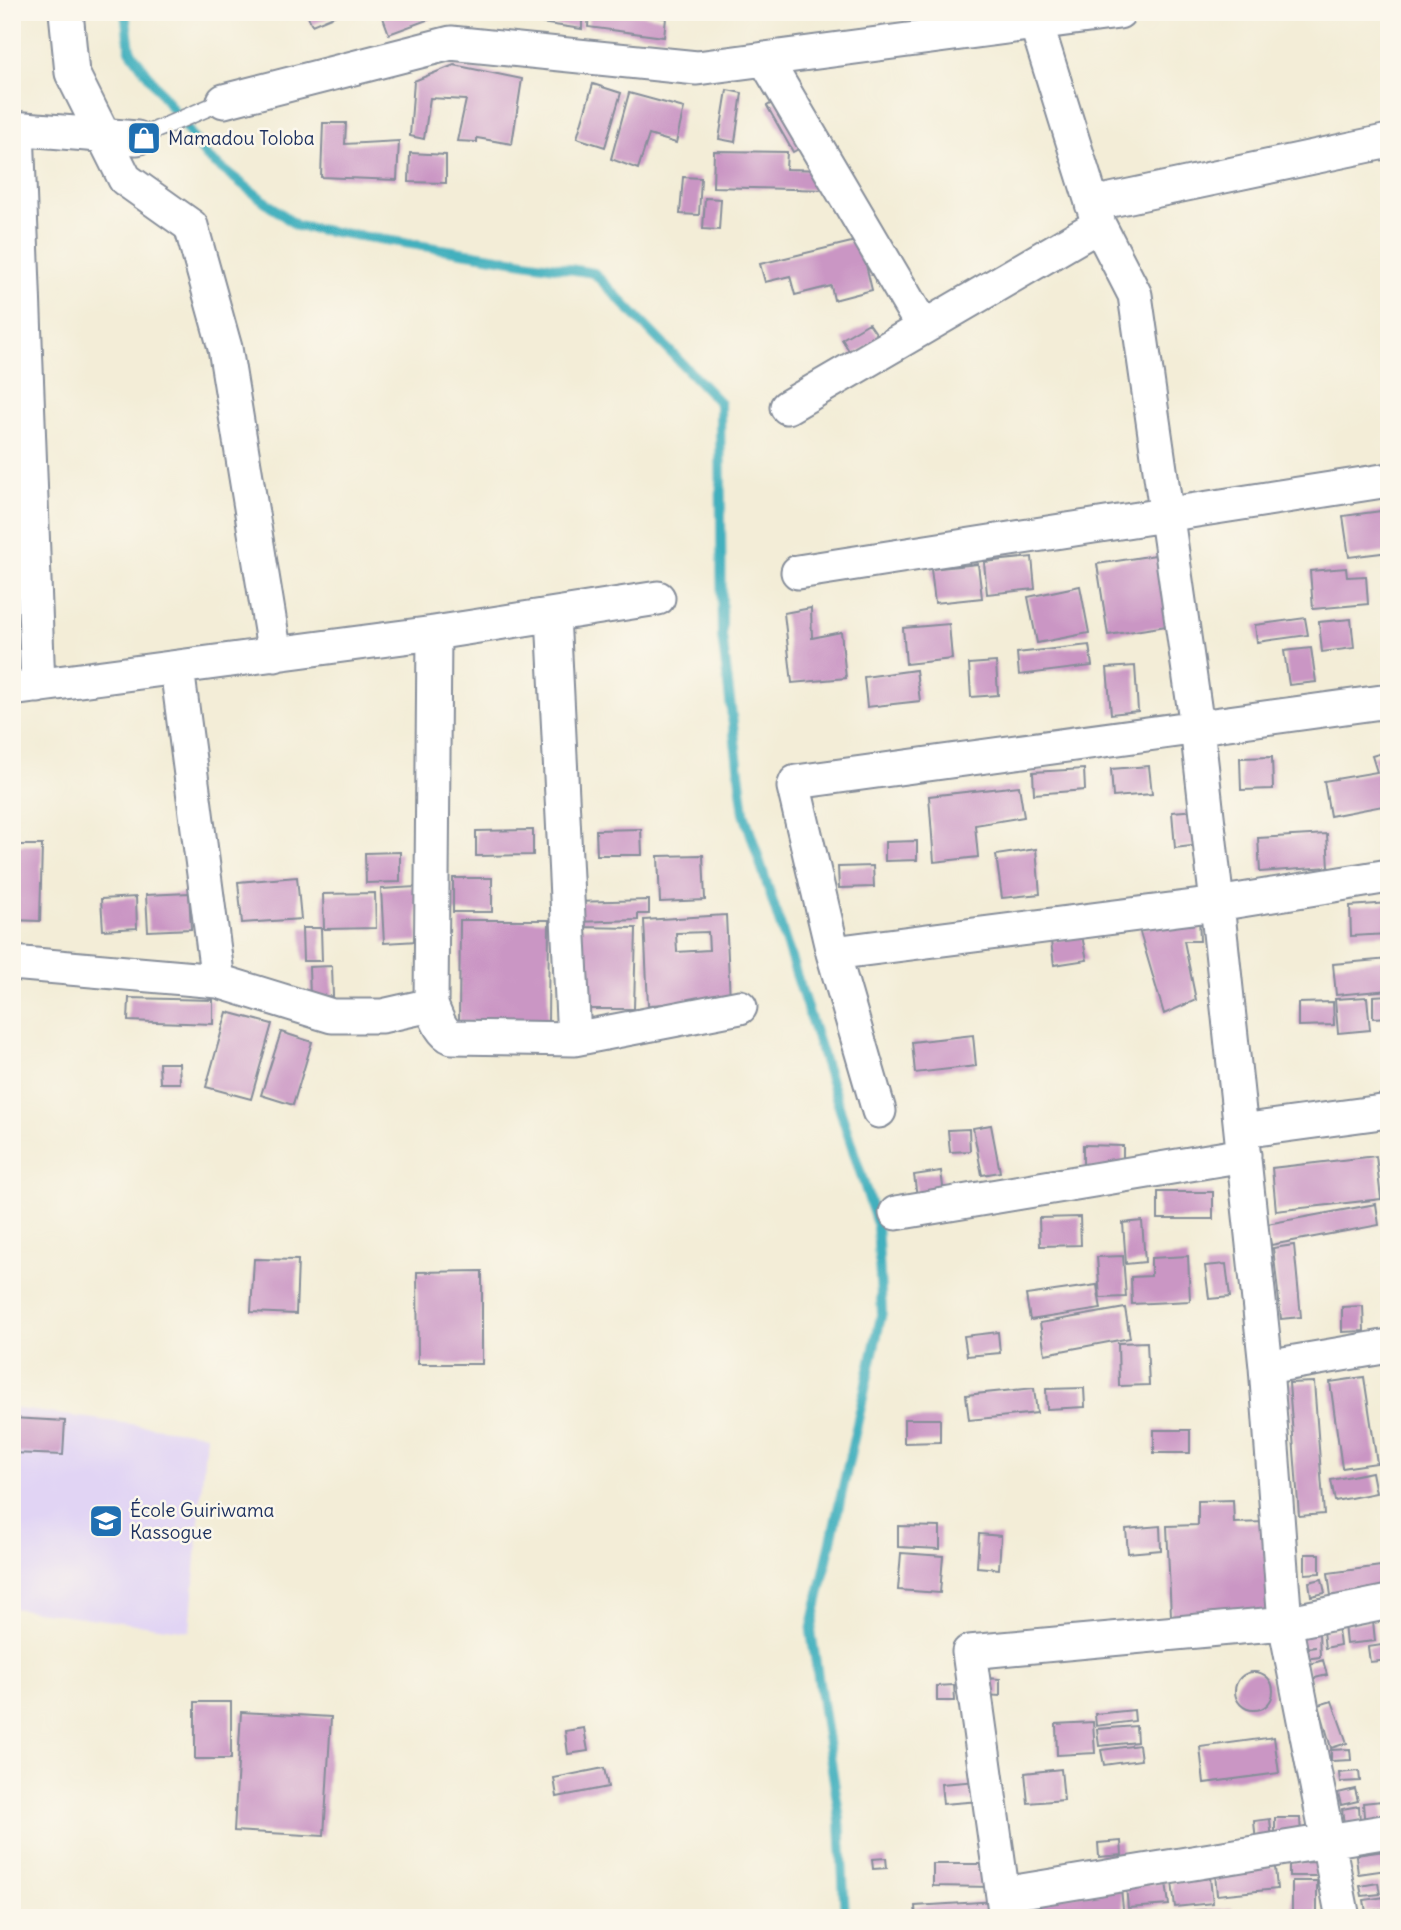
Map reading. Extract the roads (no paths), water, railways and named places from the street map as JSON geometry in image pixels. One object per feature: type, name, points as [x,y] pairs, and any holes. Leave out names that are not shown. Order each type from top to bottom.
[{"type":"street","points":[[66,12],[72,73],[125,179],[191,226],[225,348],[275,655]]},
{"type":"street","points":[[224,101],[451,43],[697,68],[1036,18],[1119,12]]},
{"type":"street","points":[[1036,18],[1096,214],[1135,295],[1197,727],[1217,904],[1266,1367],[1285,1623],[1343,1918]]},
{"type":"street","points":[[765,59],[923,327]]},
{"type":"street","points":[[137,138],[15,128],[25,688],[434,633],[658,598]]},
{"type":"street","points":[[787,407],[923,327],[1096,214],[1389,141]]},
{"type":"street","points":[[799,572],[1389,480]]},
{"type":"street","points":[[553,615],[574,1039]]},
{"type":"street","points":[[434,633],[430,1005],[446,1034],[452,1037],[574,1039],[740,1007]]},
{"type":"street","points":[[177,668],[218,981]]},
{"type":"street","points":[[879,1111],[833,953],[794,787],[796,782],[1389,701]]},
{"type":"street","points":[[833,953],[1217,904],[1389,876]]},
{"type":"street","points":[[12,963],[218,981],[332,1016],[382,1016],[430,1005]]},
{"type":"street","points":[[896,1213],[1389,1111]]},
{"type":"street","points":[[1266,1367],[1389,1346]]},
{"type":"street","points":[[1389,1602],[1285,1623],[969,1652],[1005,1906],[1389,1831]]},
{"type":"lane","points":[[137,138],[224,101]]},
{"type":"waterway","points":[[125,12],[130,50],[207,157],[297,226],[594,273],[720,403],[722,636],[744,813],[877,1224],[882,1312],[811,1631],[840,1820],[845,1918]]},
{"type":"place","name":"Mamadou Toloba","points":[[144,138]]},
{"type":"place","name":"École Guiriwama Kassogue","points":[[106,1521]]}]
